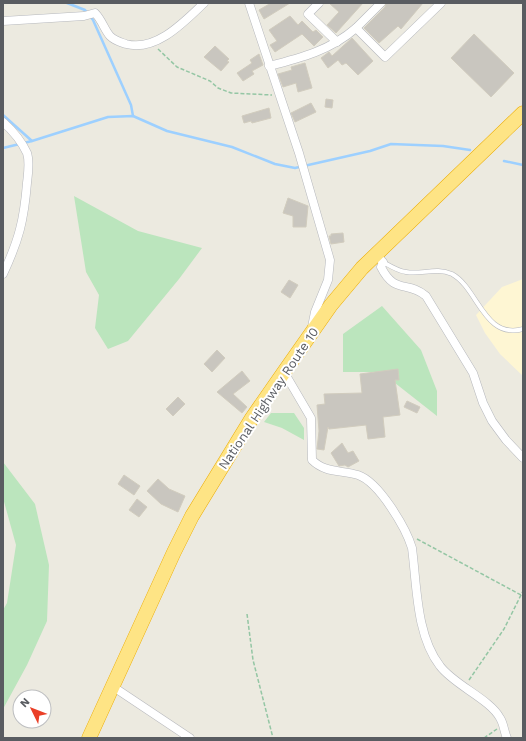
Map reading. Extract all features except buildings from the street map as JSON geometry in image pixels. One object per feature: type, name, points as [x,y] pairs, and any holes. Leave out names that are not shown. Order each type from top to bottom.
[{"type":"highway","name":"National Highway Route 10","points":[[89,738],[192,516],[252,418],[311,333],[336,300],[523,113]]},
{"type":"street","points":[[3,21],[84,16],[95,13],[101,19],[109,36],[117,42],[137,47],[152,43],[184,23],[204,3]]},
{"type":"street","points":[[249,3],[278,95],[299,153],[330,260],[328,280],[315,312],[311,333]]},
{"type":"street","points":[[319,3],[308,14],[337,42]]},
{"type":"street","points":[[269,66],[309,56],[343,40],[381,3]]},
{"type":"street","points":[[356,28],[385,57],[441,3]]},
{"type":"street","points":[[3,122],[17,135],[27,154],[29,166],[24,216],[14,252],[3,274]]},
{"type":"street","points":[[379,258],[387,280],[396,285],[419,290],[426,296],[473,373],[483,403],[492,421],[506,440],[523,458]]},
{"type":"street","points":[[284,372],[311,418],[312,460],[327,470],[358,475],[377,489],[409,537],[412,548],[421,623],[425,641],[440,668],[487,703],[500,717],[507,738]]},
{"type":"street","points":[[112,686],[190,738]]},
{"type":"lane","points":[[379,258],[406,272],[440,271],[452,274],[465,286],[491,322],[509,330],[523,330]]},
{"type":"path","points":[[152,43],[177,67],[210,81],[218,88],[231,92],[278,95]]},
{"type":"path","points":[[409,537],[420,540],[521,595]]},
{"type":"path","points":[[464,687],[504,629],[523,591]]},
{"type":"path","points":[[247,614],[252,660],[273,738]]},
{"type":"path","points":[[484,738],[503,725]]},
{"type":"shaded area","points":[[523,279],[523,376],[500,354],[485,333],[476,315],[502,287]]},
{"type":"green space","points":[[74,196],[138,231],[202,248],[179,279],[128,341],[108,349],[95,328],[99,295],[86,272]]},
{"type":"green space","points":[[382,306],[421,350],[437,391],[437,416],[381,372],[343,372],[343,334]]},
{"type":"green space","points":[[271,413],[294,413],[304,428],[304,440],[282,428],[264,422]]},
{"type":"green space","points":[[3,462],[35,504],[49,565],[47,621],[27,665],[14,689],[12,689],[12,692],[3,709],[3,610],[7,603],[16,545],[3,498]]},
{"type":"waterway","points":[[67,3],[85,10],[93,20],[131,105],[133,116]]},
{"type":"waterway","points":[[3,115],[32,141]]},
{"type":"waterway","points":[[3,148],[32,141],[108,117],[133,116],[167,131],[232,147],[275,164],[295,168],[370,151],[391,144],[443,146],[470,150]]},
{"type":"waterway","points":[[504,161],[523,165]]}]
